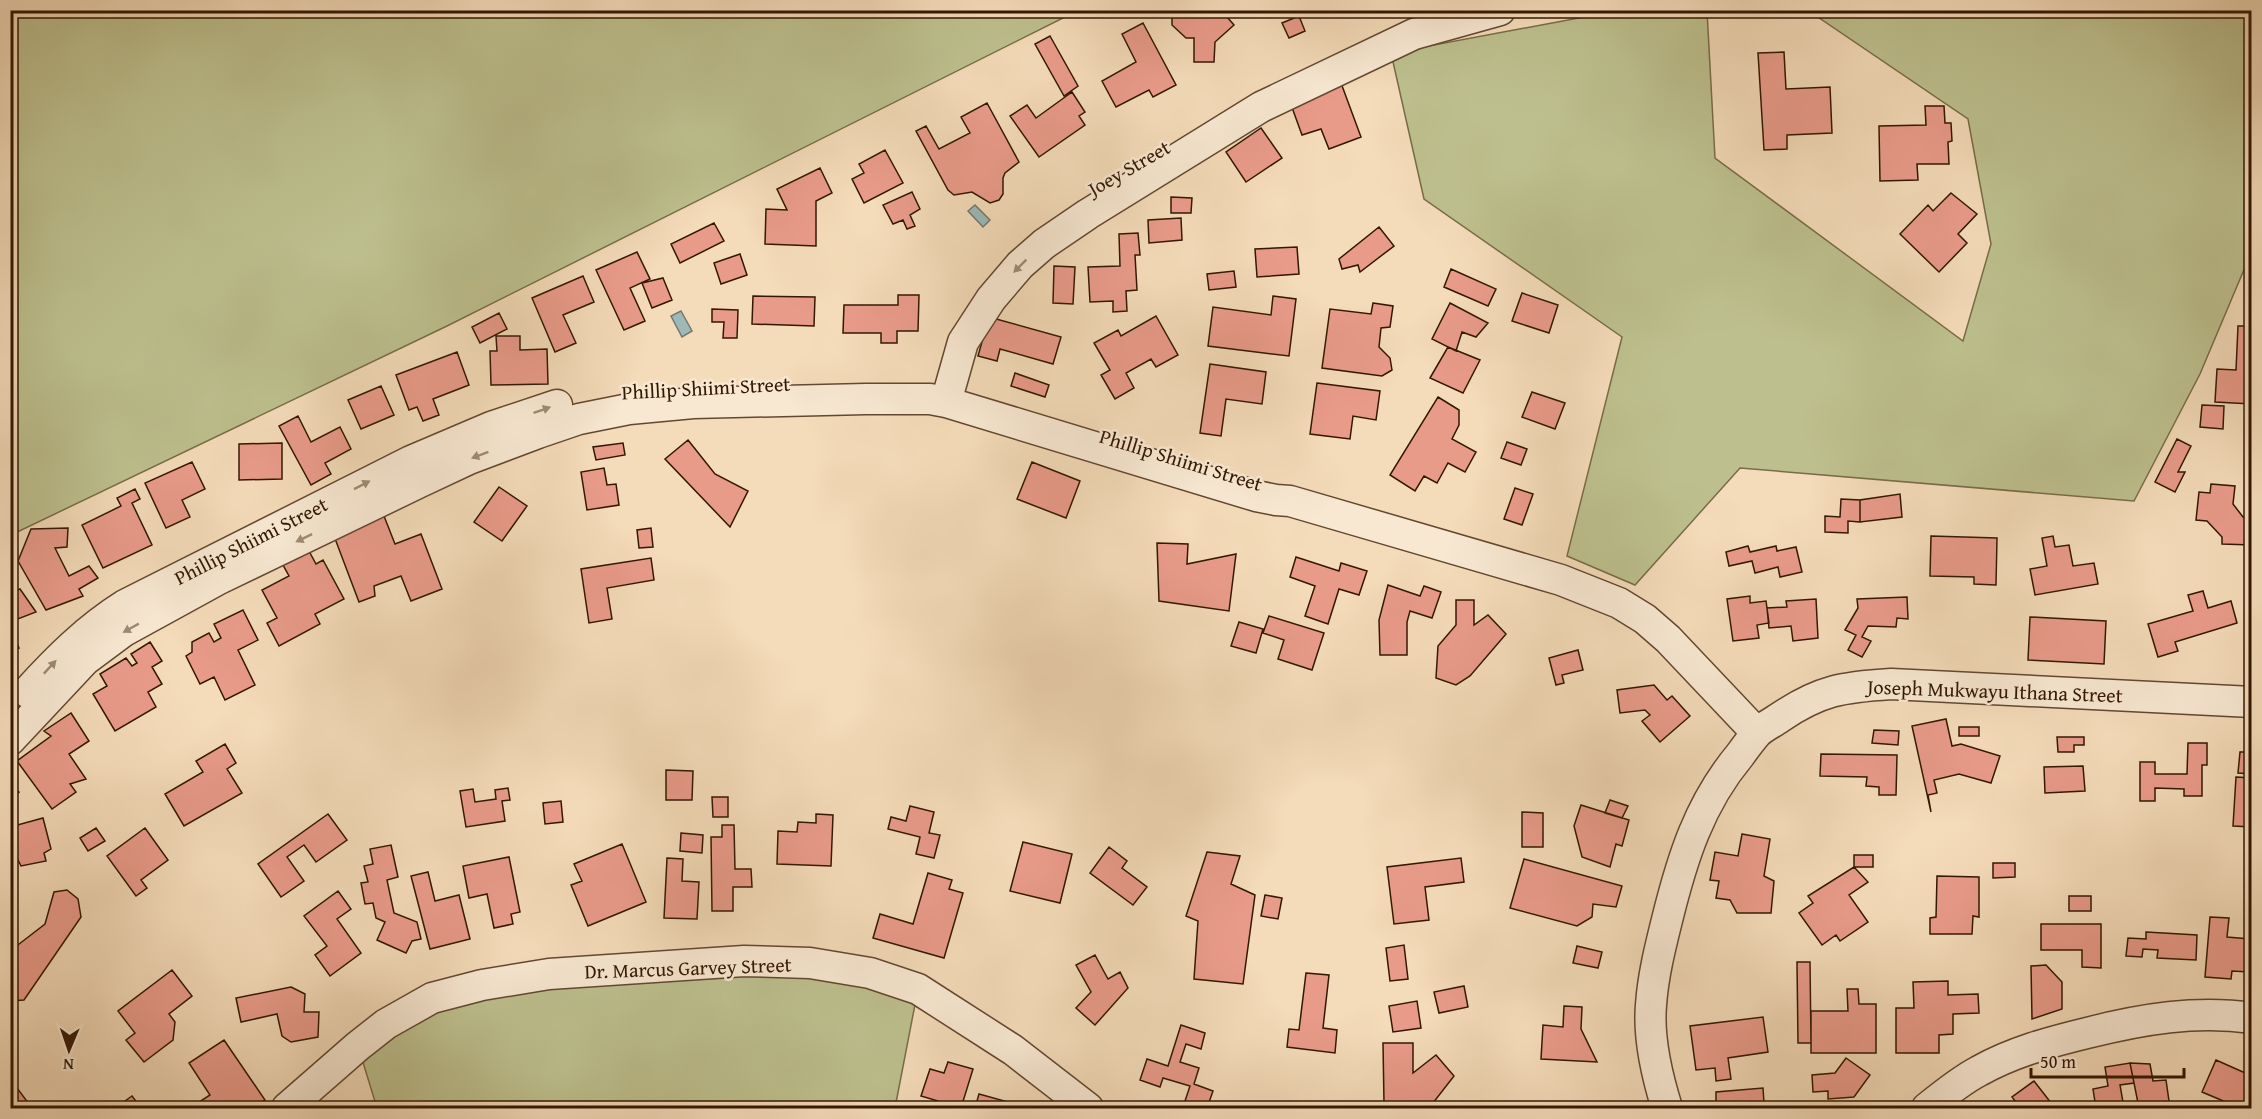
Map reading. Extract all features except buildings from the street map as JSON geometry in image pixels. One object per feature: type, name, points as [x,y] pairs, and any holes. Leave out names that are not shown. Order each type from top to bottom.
[{"type":"street","name":"Joey Street","points":[[940,394],[959,320],[976,286],[1004,252],[1034,228],[1081,196],[1266,86],[1325,56],[1390,35],[1413,34],[1500,10]]},
{"type":"street","name":"Phillip Shiimi Street","points":[[10,710],[78,639],[103,619],[126,605],[411,461],[490,428],[573,400],[600,394],[670,385],[871,382],[940,394],[1261,483],[1279,491],[1290,501],[1561,580],[1619,603],[1645,620],[1668,639],[1757,733]]},
{"type":"street","name":"Phillip Shiimi Street","points":[[10,740],[85,660],[124,631],[217,580],[418,483],[469,459],[538,433],[579,419],[629,409],[682,404],[940,394]]},
{"type":"street","name":"Joseph Mukwayu Ithana Street","points":[[1667,1108],[1655,1057],[1651,1006],[1658,955],[1690,837],[1725,772],[1757,733],[1817,695],[1852,687],[1891,684],[2252,702]]},
{"type":"street","name":"Dr. Marcus Garvey Street","points":[[287,1108],[386,1024],[432,998],[482,985],[549,974],[744,961],[810,963],[870,973],[918,989],[1012,1050],[1088,1108]]},
{"type":"street","points":[[1927,1108],[1979,1071],[2035,1045],[2128,1023],[2175,1016],[2229,1015],[2252,1018]]},
{"type":"green space","points":[[11,10],[1077,11],[447,326],[11,535]]},
{"type":"green space","points":[[1616,11],[1707,11],[1715,158],[1963,341],[1991,244],[1968,119],[1809,11],[2251,11],[2251,253],[2200,374],[2134,501],[1740,468],[1635,585],[1567,556],[1622,337],[1424,199],[1391,53]]},
{"type":"green space","points":[[744,961],[918,989],[895,1108],[377,1108],[358,1046],[432,998]]},
{"type":"water","points":[[975,205],[990,220],[983,227],[968,211]]},
{"type":"water","points":[[681,311],[692,331],[682,337],[671,316]]}]
